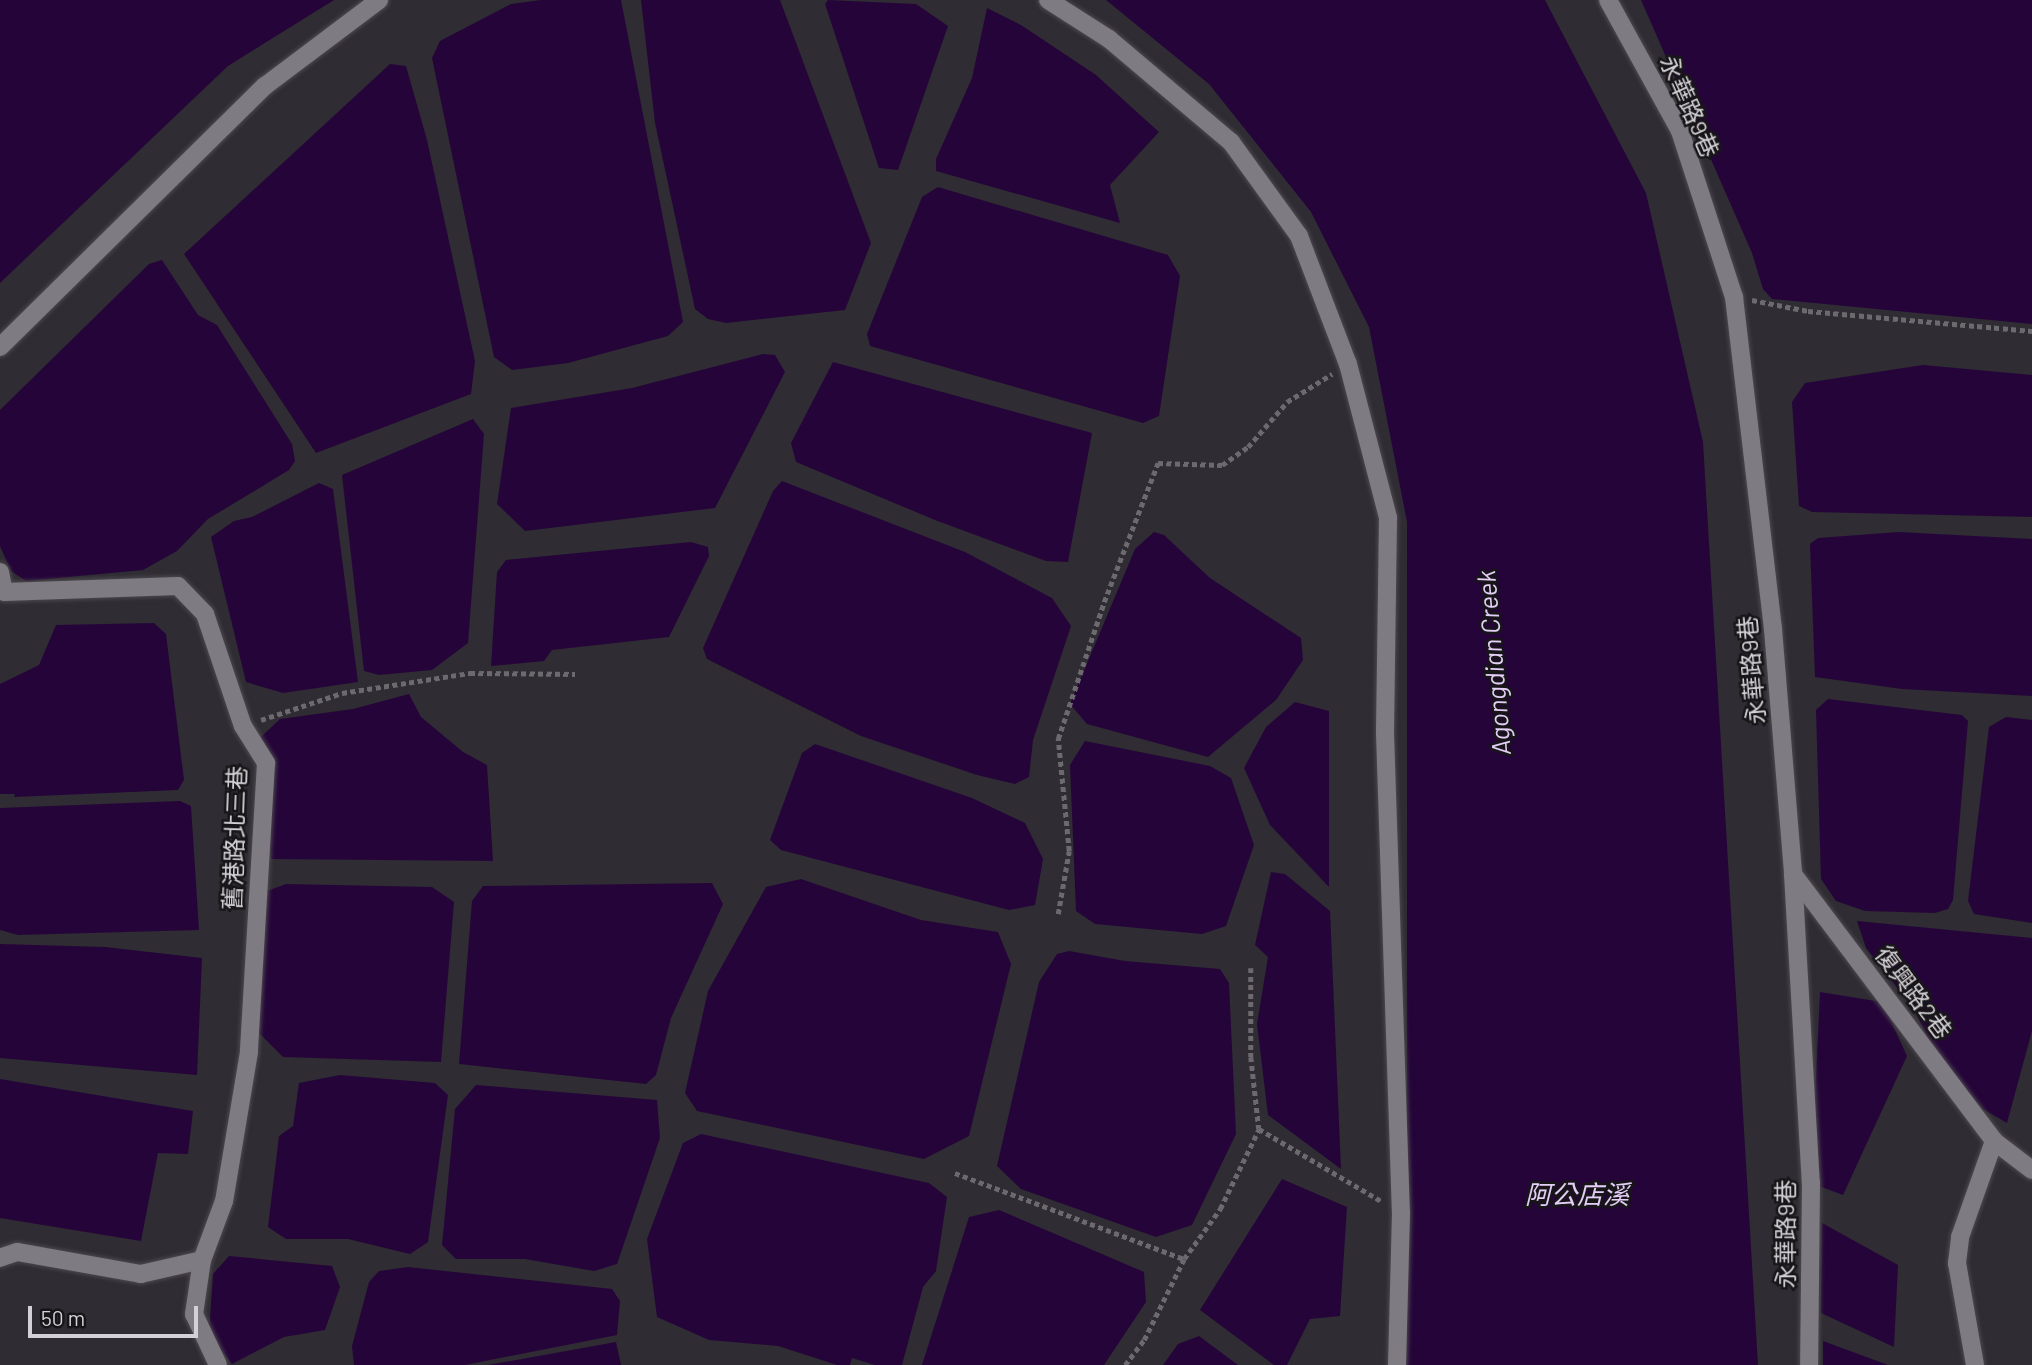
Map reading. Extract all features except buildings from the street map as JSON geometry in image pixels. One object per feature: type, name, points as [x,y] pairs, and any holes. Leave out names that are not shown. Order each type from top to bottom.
[{"type":"street","points":[[0,347],[265,86],[379,0]]},
{"type":"street","points":[[1048,0],[1109,39],[1231,142],[1299,236],[1348,364],[1388,518],[1385,733],[1401,1213],[1398,1365]]},
{"type":"street","name":"永華路9巷","points":[[1608,0],[1680,131],[1734,297],[1773,629],[1793,874],[1811,1183],[1809,1365]]},
{"type":"street","name":"舊港路北三巷","points":[[0,572],[4,592],[178,586],[205,614],[243,726],[266,762],[249,1052],[224,1201],[202,1260],[194,1314],[218,1365]]},
{"type":"street","name":"復興路2巷","points":[[1793,874],[1994,1141],[2032,1170]]},
{"type":"street","points":[[1976,1365],[1957,1263],[1960,1237],[1994,1141]]},
{"type":"street","points":[[0,1258],[17,1252],[141,1274],[202,1260]]},
{"type":"path","points":[[1734,297],[1808,310],[2032,331]]},
{"type":"path","points":[[1059,914],[1069,852],[1058,739],[1158,463],[1222,465],[1248,447],[1287,402],[1348,364]]},
{"type":"path","points":[[243,726],[342,693],[418,681],[470,673],[575,674]]},
{"type":"path","points":[[1125,1365],[1144,1340],[1184,1259],[1220,1209],[1259,1129],[1251,1057],[1251,968]]},
{"type":"path","points":[[1259,1129],[1401,1213]]},
{"type":"path","points":[[955,1173],[1184,1259]]},
{"type":"water","points":[[0,0],[334,0],[228,66],[0,283]]},
{"type":"water","points":[[541,0],[621,0],[683,322],[668,336],[568,363],[512,370],[494,357],[432,58],[440,41],[511,4]]},
{"type":"water","points":[[641,0],[780,0],[871,243],[845,310],[726,323],[708,319],[695,309],[655,123]]},
{"type":"water","points":[[828,0],[916,4],[948,26],[898,170],[879,168],[825,4]]},
{"type":"water","name":"阿公店溪","points":[[1106,0],[1545,0],[1646,193],[1703,442],[1758,1365],[1397,1365],[1407,1175],[1407,522],[1369,327],[1311,212],[1209,84]]},
{"type":"water","points":[[1641,0],[2032,0],[2032,324],[1772,299],[1763,289],[1752,253]]},
{"type":"water","points":[[987,8],[1021,25],[1096,75],[1159,132],[1110,185],[1120,223],[936,171],[936,159],[972,78]]},
{"type":"water","points":[[390,64],[406,66],[427,140],[475,361],[471,394],[316,453],[184,254]]},
{"type":"water","points":[[938,187],[1168,255],[1180,276],[1159,416],[1143,423],[870,346],[867,334],[922,197]]},
{"type":"water","points":[[162,260],[198,315],[217,325],[292,444],[295,461],[289,470],[208,519],[177,551],[143,570],[26,581],[11,571],[0,546],[0,410],[149,264]]},
{"type":"water","points":[[763,354],[775,355],[785,372],[715,508],[525,531],[497,504],[511,408],[632,388]]},
{"type":"water","points":[[833,362],[1092,433],[1068,562],[1046,561],[935,520],[796,462],[791,443]]},
{"type":"water","points":[[1923,365],[2032,375],[2032,517],[1812,512],[1799,506],[1792,402],[1805,383]]},
{"type":"water","points":[[473,419],[484,434],[468,643],[432,670],[379,675],[364,671],[342,475]]},
{"type":"water","points":[[782,481],[965,552],[1052,598],[1071,626],[1033,740],[1029,777],[1015,784],[977,775],[861,736],[707,659],[703,648],[773,491]]},
{"type":"water","points":[[319,483],[333,489],[358,682],[283,693],[246,682],[211,537],[234,521],[252,517]]},
{"type":"water","points":[[1154,532],[1164,535],[1210,578],[1301,638],[1303,660],[1276,700],[1208,757],[1087,724],[1070,704],[1135,549]]},
{"type":"water","points":[[1899,532],[2032,539],[2032,696],[1902,689],[1815,677],[1810,544],[1818,538]]},
{"type":"water","points":[[691,542],[708,547],[709,556],[669,637],[552,650],[544,661],[491,666],[497,572],[506,560]]},
{"type":"water","points":[[154,623],[166,634],[184,780],[178,790],[14,797],[15,794],[0,794],[0,684],[39,665],[56,625]]},
{"type":"water","points":[[409,694],[421,717],[463,752],[487,765],[493,861],[271,859],[261,737],[280,719],[353,709]]},
{"type":"water","points":[[1828,699],[1962,715],[1968,721],[1953,900],[1948,909],[1935,913],[1865,911],[1836,901],[1821,879],[1816,710]]},
{"type":"water","points":[[1295,702],[1329,711],[1329,887],[1270,825],[1244,768],[1266,727]]},
{"type":"water","points":[[2006,717],[2032,720],[2032,923],[1974,914],[1968,901],[1989,727]]},
{"type":"water","points":[[1085,741],[1210,766],[1231,778],[1254,845],[1226,926],[1202,934],[1095,924],[1076,911],[1070,765]]},
{"type":"water","points":[[815,744],[972,798],[1025,823],[1043,859],[1035,905],[1009,910],[781,850],[770,840],[802,753]]},
{"type":"water","points":[[180,801],[191,806],[199,930],[18,935],[0,930],[0,808]]},
{"type":"water","points":[[1271,872],[1285,874],[1330,911],[1341,1169],[1268,1115],[1257,1024],[1268,957],[1255,945]]},
{"type":"water","points":[[801,879],[921,920],[998,932],[1011,964],[969,1136],[924,1159],[697,1111],[685,1093],[708,991],[766,887]]},
{"type":"water","points":[[712,883],[723,904],[671,1018],[656,1075],[646,1084],[459,1064],[472,901],[483,886]]},
{"type":"water","points":[[286,884],[432,887],[454,902],[441,1062],[283,1057],[258,1032],[258,929],[267,891]]},
{"type":"water","points":[[1857,921],[2032,938],[2032,1031],[2007,1123],[1983,1109],[1933,1049],[1914,1009],[1866,948]]},
{"type":"water","points":[[0,944],[105,947],[202,958],[197,1075],[0,1058]]},
{"type":"water","points":[[1069,951],[1125,961],[1220,969],[1229,983],[1236,1134],[1192,1225],[1156,1237],[1021,1189],[997,1166],[1039,982],[1057,954]]},
{"type":"water","points":[[1820,992],[1882,1002],[1907,1056],[1843,1195],[1811,1183]]},
{"type":"water","points":[[340,1075],[435,1083],[448,1095],[428,1242],[410,1254],[348,1239],[286,1239],[268,1227],[279,1136],[293,1126],[299,1083]]},
{"type":"water","points":[[0,1079],[193,1111],[188,1154],[158,1153],[141,1241],[0,1218]]},
{"type":"water","points":[[476,1085],[657,1100],[660,1138],[617,1264],[594,1271],[525,1259],[456,1259],[442,1245],[455,1109]]},
{"type":"water","points":[[701,1134],[929,1183],[947,1197],[936,1271],[923,1287],[902,1365],[875,1365],[852,1358],[850,1365],[837,1365],[778,1346],[709,1340],[657,1317],[647,1239],[683,1143]]},
{"type":"water","points":[[1282,1179],[1347,1207],[1340,1316],[1310,1319],[1287,1365],[1274,1365],[1200,1310]]},
{"type":"water","points":[[999,1210],[1144,1272],[1146,1302],[1104,1365],[922,1365],[969,1217]]},
{"type":"water","points":[[1822,1223],[1898,1265],[1894,1347],[1821,1313]]},
{"type":"water","points":[[229,1256],[332,1266],[340,1287],[325,1330],[284,1337],[232,1364],[209,1334],[213,1274]]},
{"type":"water","points":[[408,1267],[612,1289],[620,1301],[617,1335],[465,1365],[354,1365],[352,1346],[369,1282],[379,1271]]},
{"type":"water","points":[[1199,1336],[1238,1365],[1163,1365],[1178,1344]]},
{"type":"water","points":[[1823,1341],[1888,1365],[1823,1365]]},
{"type":"water","points":[[616,1342],[621,1365],[488,1365]]},
{"type":"water label","name":"Agongdian Creek","points":[[1493,663]]}]
